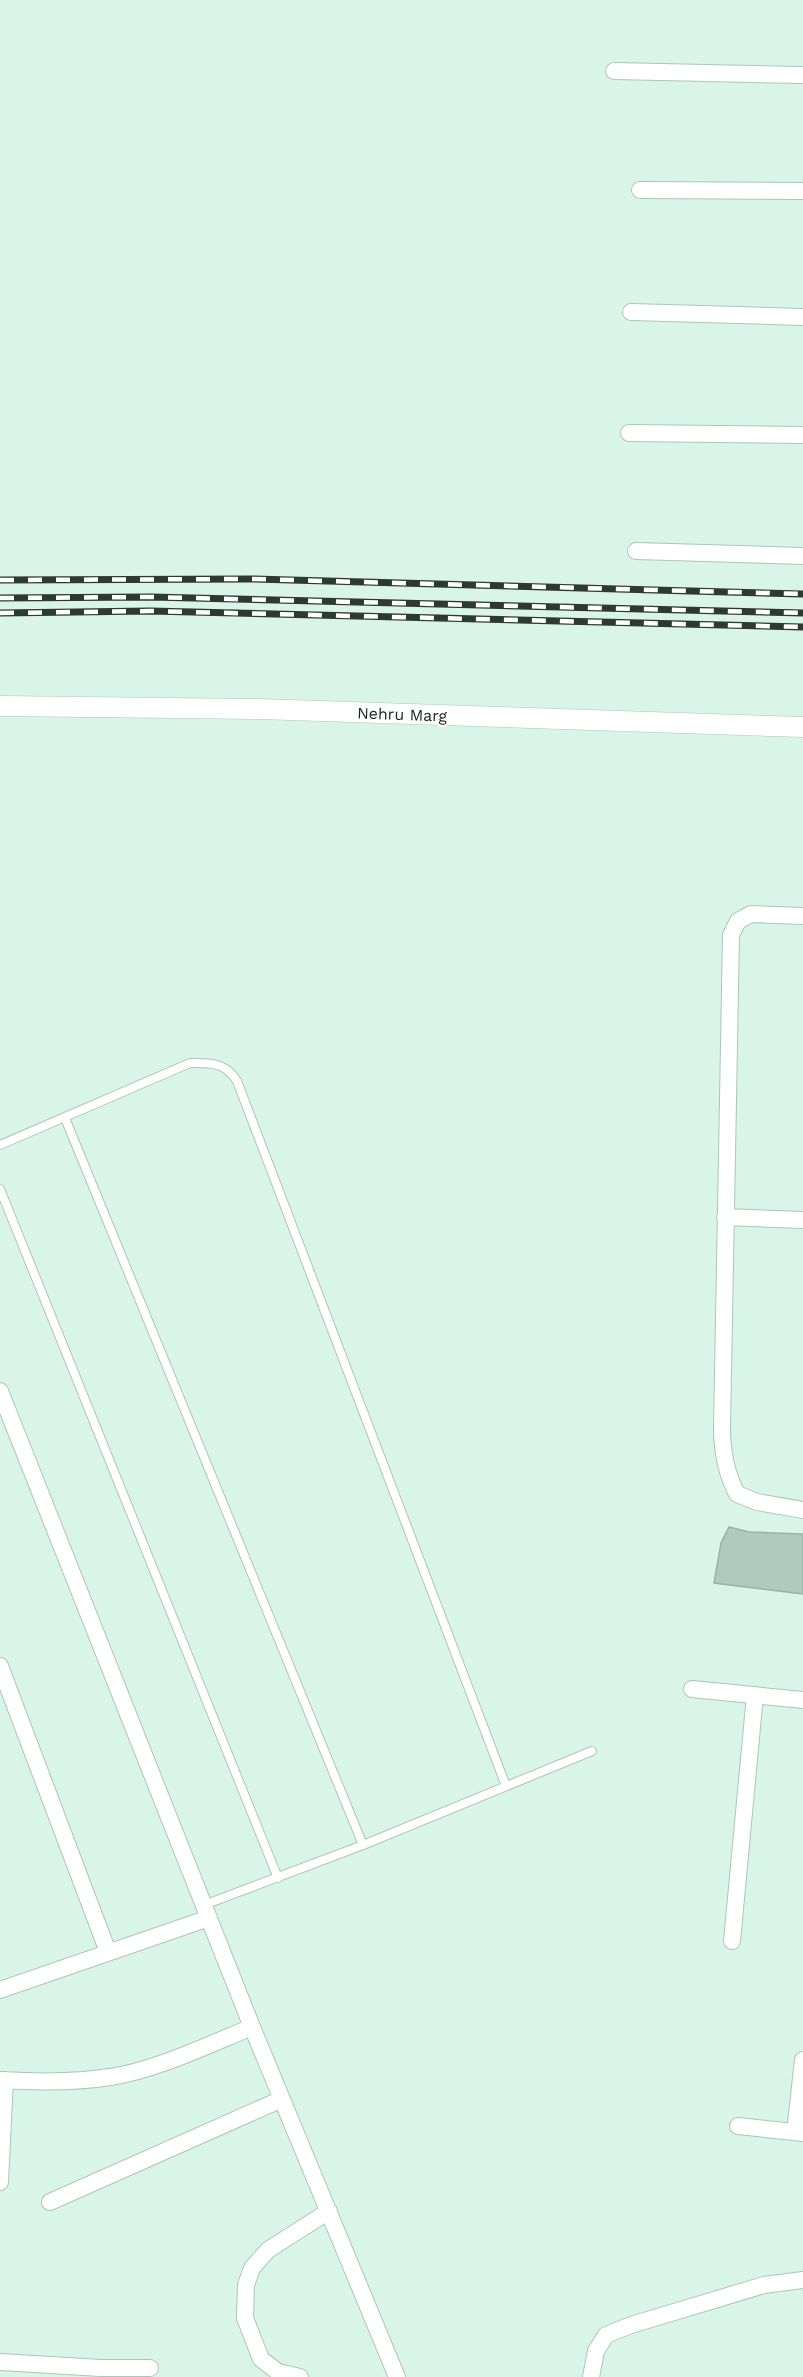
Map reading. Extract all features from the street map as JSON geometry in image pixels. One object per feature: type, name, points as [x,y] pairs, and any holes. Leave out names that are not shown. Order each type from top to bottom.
[{"type":"street","points":[[614,70],[803,74]]},
{"type":"street","points":[[640,190],[803,191]]},
{"type":"street","points":[[631,312],[803,317]]},
{"type":"street","points":[[629,433],[803,435]]},
{"type":"street","points":[[636,550],[803,556]]},
{"type":"street","name":"Nehru Marg","points":[[0,706],[259,709],[803,727]]},
{"type":"street","points":[[803,916],[751,914],[738,921],[730,936],[722,1428],[722,1448],[728,1477],[737,1494],[757,1502],[803,1510]]},
{"type":"street","points":[[725,1217],[803,1220]]},
{"type":"street","points":[[0,1391],[252,2027],[397,2377]]},
{"type":"street","points":[[0,1666],[108,1952]]},
{"type":"street","points":[[692,1689],[803,1700]]},
{"type":"street","points":[[732,1941],[755,1695]]},
{"type":"street","points":[[0,1990],[108,1952],[206,1911]]},
{"type":"street","points":[[0,2181],[2,2080],[48,2082],[111,2077],[141,2070],[252,2027]]},
{"type":"street","points":[[738,2126],[799,2132],[803,2060]]},
{"type":"street","points":[[50,2202],[282,2099]]},
{"type":"street","points":[[300,2377],[278,2372],[261,2359],[245,2318],[246,2285],[252,2268],[268,2250],[328,2211]]},
{"type":"street","points":[[591,2377],[596,2351],[606,2336],[631,2325],[764,2285],[803,2280]]},
{"type":"street","points":[[0,2362],[100,2372],[150,2368]]},
{"type":"lane","points":[[0,1145],[190,1063],[222,1065],[231,1072],[237,1081],[506,1786]]},
{"type":"lane","points":[[65,1118],[363,1845]]},
{"type":"lane","points":[[0,1189],[278,1878]]},
{"type":"lane","points":[[206,1911],[278,1878],[592,1750]]},
{"type":"building","points":[[729,1527],[749,1532],[803,1534],[803,1594],[714,1583],[721,1543]]},
{"type":"railway","points":[[0,580],[253,579],[803,594]]},
{"type":"railway","points":[[0,598],[151,597],[803,613]]},
{"type":"railway","points":[[0,613],[150,611],[803,627]]}]
